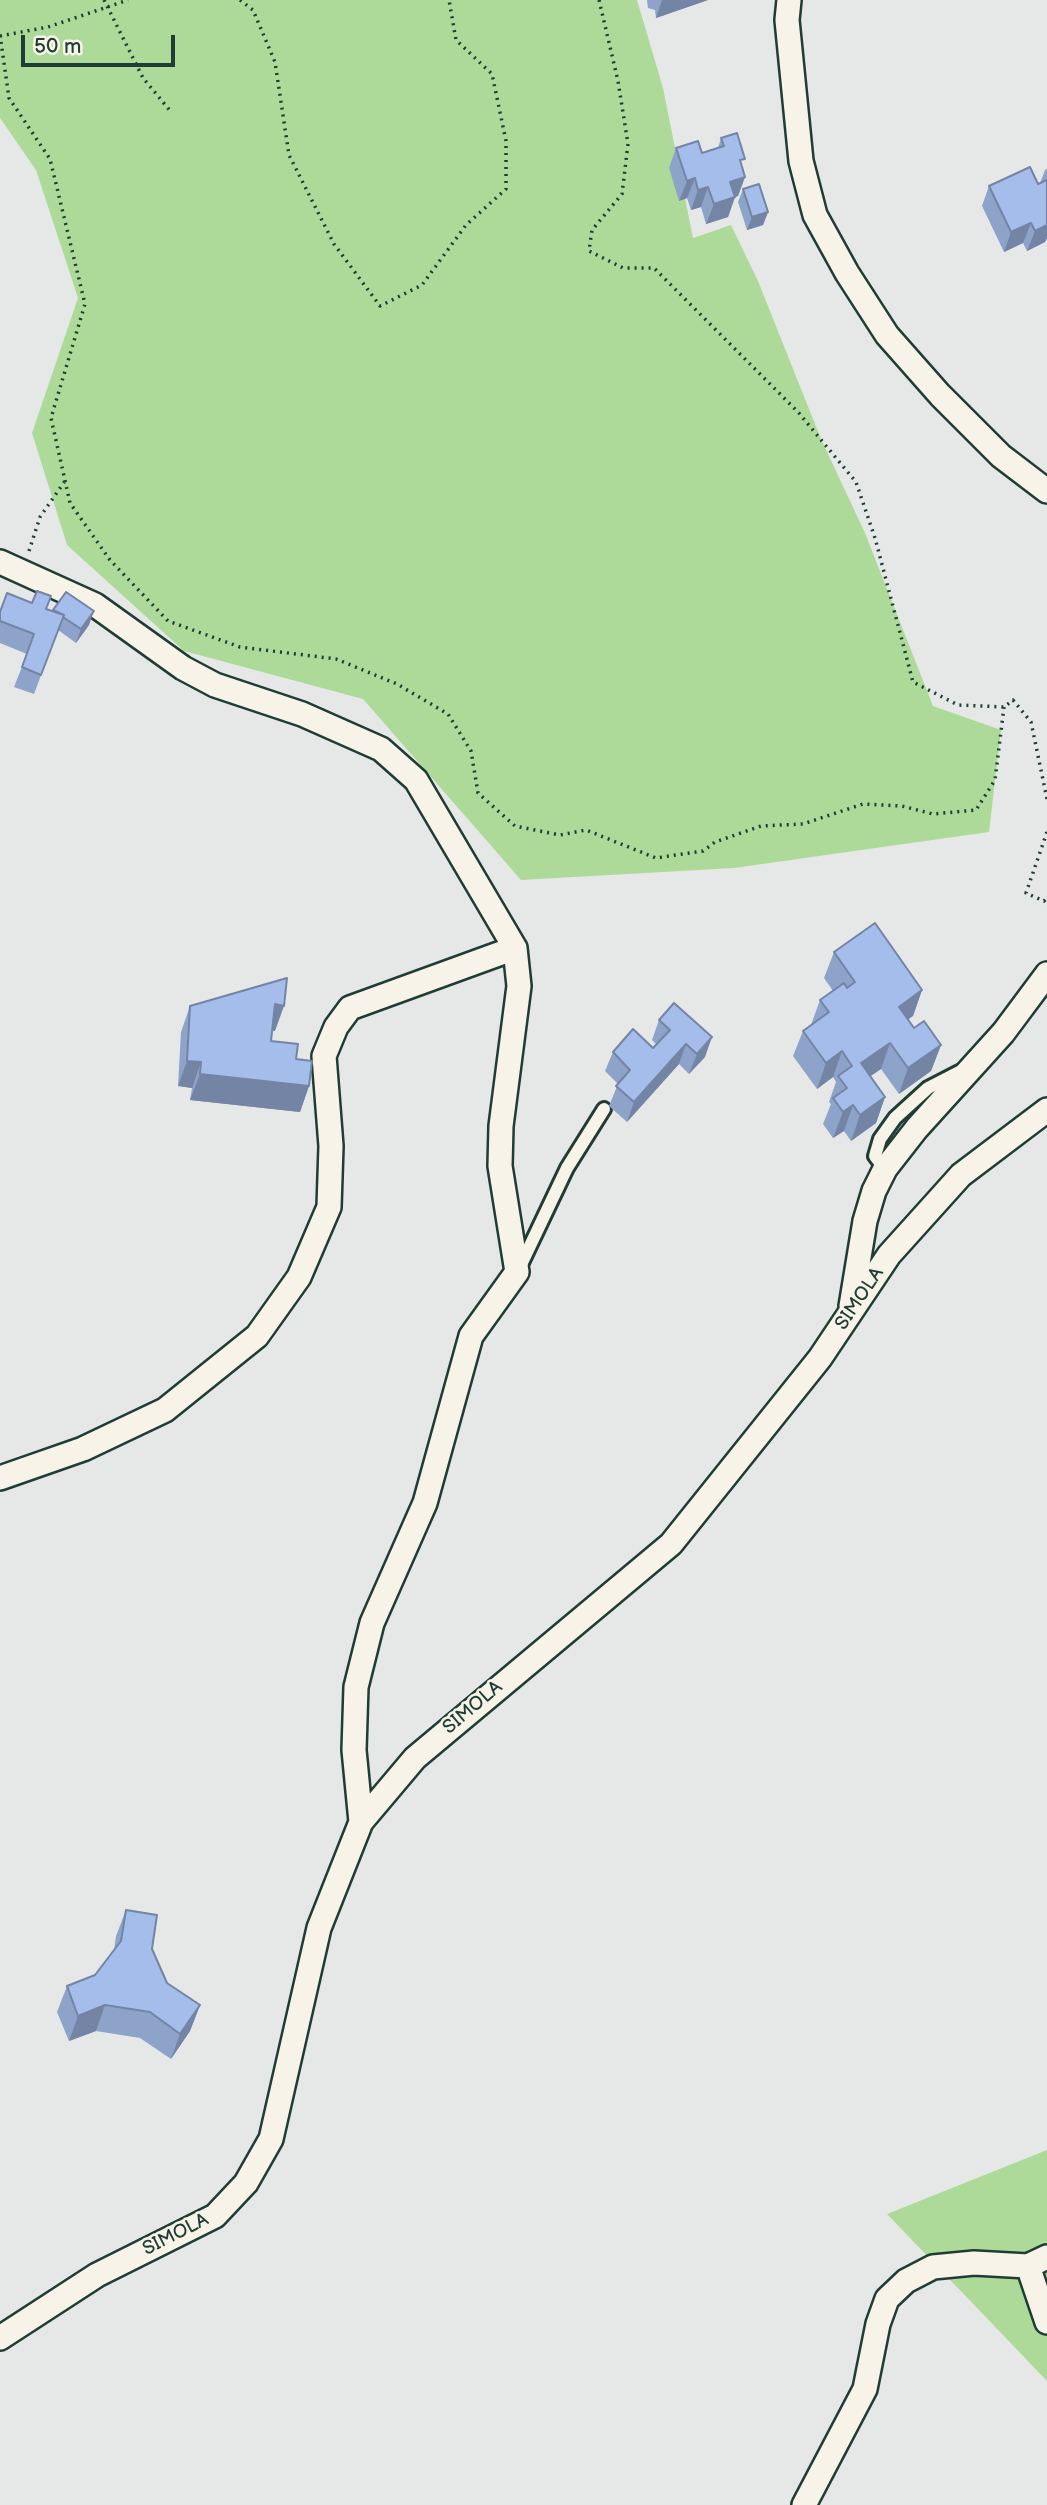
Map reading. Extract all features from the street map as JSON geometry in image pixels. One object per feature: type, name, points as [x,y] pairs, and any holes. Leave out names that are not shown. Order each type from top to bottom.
[{"type":"street","points":[[789,0],[787,20],[801,160],[816,215],[847,273],[887,335],[940,396],[1001,456],[1047,491]]},
{"type":"street","points":[[0,562],[23,570],[95,605],[183,668],[215,685],[302,714],[381,750],[416,780],[515,948],[519,986],[500,1126],[500,1166],[517,1272],[471,1336],[425,1503],[372,1623],[356,1687],[354,1750],[361,1822]]},
{"type":"street","points":[[0,1478],[83,1449],[165,1410],[257,1336],[299,1277],[329,1207],[331,1146],[324,1056],[336,1027],[350,1008],[515,948]]},
{"type":"street","points":[[850,1314],[865,1221],[874,1191],[885,1169],[917,1128],[975,1066],[1047,974]]},
{"type":"street","name":"SIMOLA","points":[[0,2338],[96,2275],[215,2216],[246,2183],[271,2139],[319,1928],[361,1822],[415,1758],[671,1544],[811,1369],[889,1255],[961,1175],[1047,1110]]},
{"type":"street","points":[[804,2505],[865,2389],[878,2324],[887,2299],[906,2281],[933,2267],[1037,2262],[1047,2322]]},
{"type":"lane","points":[[517,1272],[567,1168],[604,1109]]},
{"type":"path","points":[[104,0],[143,78],[172,113]]},
{"type":"path","points":[[128,0],[48,27],[0,36],[9,98],[50,159],[85,304],[51,418],[70,503],[110,560],[168,621],[240,647],[336,659],[397,684],[448,714],[471,751],[478,793],[515,826],[560,835],[586,830],[656,858],[702,851],[715,842],[761,826],[803,824],[863,804],[902,806],[933,814],[976,810],[995,780],[1004,707]]},
{"type":"path","points":[[240,0],[253,10],[275,62],[289,155],[334,244],[380,306],[422,285],[466,225],[506,190],[506,141],[492,75],[456,40],[449,0]]},
{"type":"path","points":[[598,0],[618,81],[628,144],[622,194],[592,230],[589,251],[623,268],[654,268],[797,412],[856,482],[875,537],[913,682],[958,705],[1004,707],[1013,700],[1031,722],[1047,799]]},
{"type":"path","points":[[23,570],[40,517],[65,481]]},
{"type":"path","points":[[1047,832],[1026,893],[1044,901],[1047,898]]},
{"type":"green space","points":[[0,0],[637,0],[663,88],[693,238],[731,225],[758,281],[821,439],[865,533],[933,706],[1001,730],[989,832],[734,868],[521,880],[363,699],[184,651],[67,545],[32,433],[78,298],[36,170],[0,118]]},
{"type":"green space","points":[[1047,2150],[1047,2381],[887,2214]]},
{"type":"building","points":[[737,133],[745,159],[740,160],[745,177],[730,182],[735,197],[714,204],[708,187],[698,190],[695,178],[687,181],[676,148],[698,141],[702,153],[724,146],[721,138]]},
{"type":"building","points":[[1030,167],[1038,184],[1047,180],[1047,225],[1035,231],[1031,223],[1011,232],[989,186]]},
{"type":"building","points":[[759,184],[768,212],[752,217],[743,189]]},
{"type":"building","points":[[37,591],[51,596],[46,609],[64,615],[41,675],[22,667],[34,634],[0,621],[0,612],[7,593],[32,603]]},
{"type":"building","points":[[66,592],[94,611],[81,629],[53,610]]},
{"type":"building","points":[[875,923],[922,990],[899,1007],[914,1028],[924,1021],[941,1045],[908,1068],[890,1043],[861,1063],[885,1097],[860,1115],[853,1105],[843,1112],[833,1098],[847,1088],[838,1076],[852,1066],[842,1051],[826,1063],[803,1031],[829,1012],[820,1000],[844,983],[847,988],[855,982],[834,952]]},
{"type":"building","points":[[287,978],[284,1006],[275,1004],[271,1041],[298,1044],[296,1059],[312,1061],[309,1086],[200,1074],[201,1062],[187,1061],[190,1006]]},
{"type":"building","points":[[674,1003],[712,1037],[697,1054],[686,1044],[634,1102],[616,1086],[630,1070],[613,1052],[633,1029],[653,1048],[670,1030],[659,1020]]},
{"type":"building","points":[[126,1910],[157,1915],[152,1949],[167,1983],[200,2005],[180,2034],[150,2012],[105,2005],[78,2016],[67,1986],[95,1975],[121,1941]]}]
